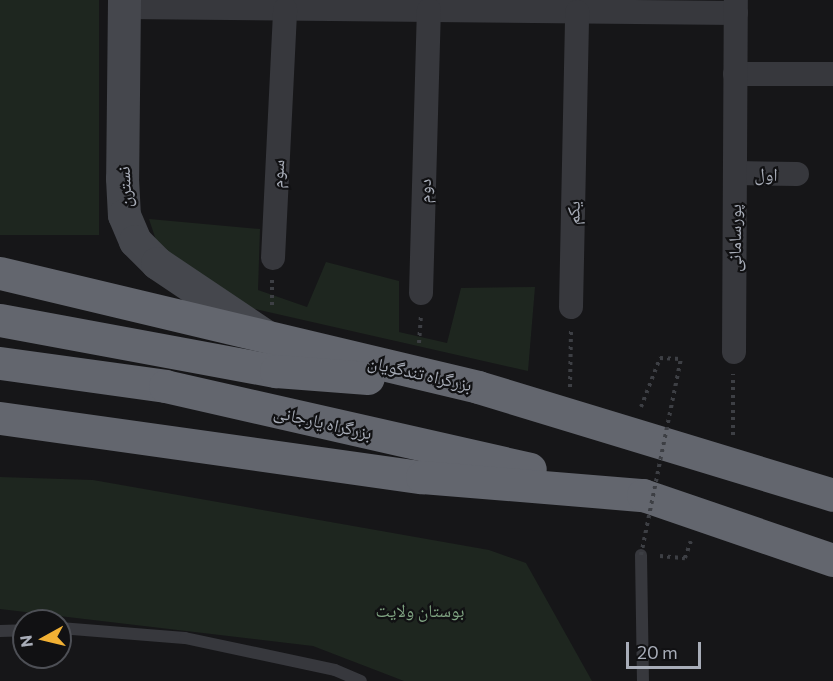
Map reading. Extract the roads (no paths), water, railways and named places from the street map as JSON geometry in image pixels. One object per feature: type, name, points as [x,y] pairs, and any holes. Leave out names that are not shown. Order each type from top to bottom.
[{"type":"highway","name":"بزرگراه تندگویان","points":[[0,273],[478,387],[570,415],[632,430],[833,495]]},
{"type":"highway","points":[[0,320],[276,371],[478,387]]},
{"type":"highway","name":"بزرگراه یارجانی","points":[[0,363],[165,386],[643,495]]},
{"type":"highway","points":[[0,418],[422,477],[643,495],[833,560]]},
{"type":"street","name":"پورسامانی","points":[[124,4],[285,9],[577,12],[736,6],[734,352]]},
{"type":"street","name":"نسترن","points":[[124,4],[122,178],[124,215],[135,241],[158,264],[271,339]]},
{"type":"street","name":"سوم","points":[[273,258],[285,9]]},
{"type":"street","name":"دوم","points":[[421,293],[429,10]]},
{"type":"street","name":"یکم","points":[[571,307],[577,12]]},
{"type":"street","points":[[735,74],[833,74]]},
{"type":"street","name":"اول","points":[[735,173],[797,174]]},
{"type":"lane","points":[[641,555],[643,681]]},
{"type":"lane","points":[[72,629],[185,638],[360,681]]},
{"type":"park label","name":"بوستان ولایت","points":[[420,610]]}]
